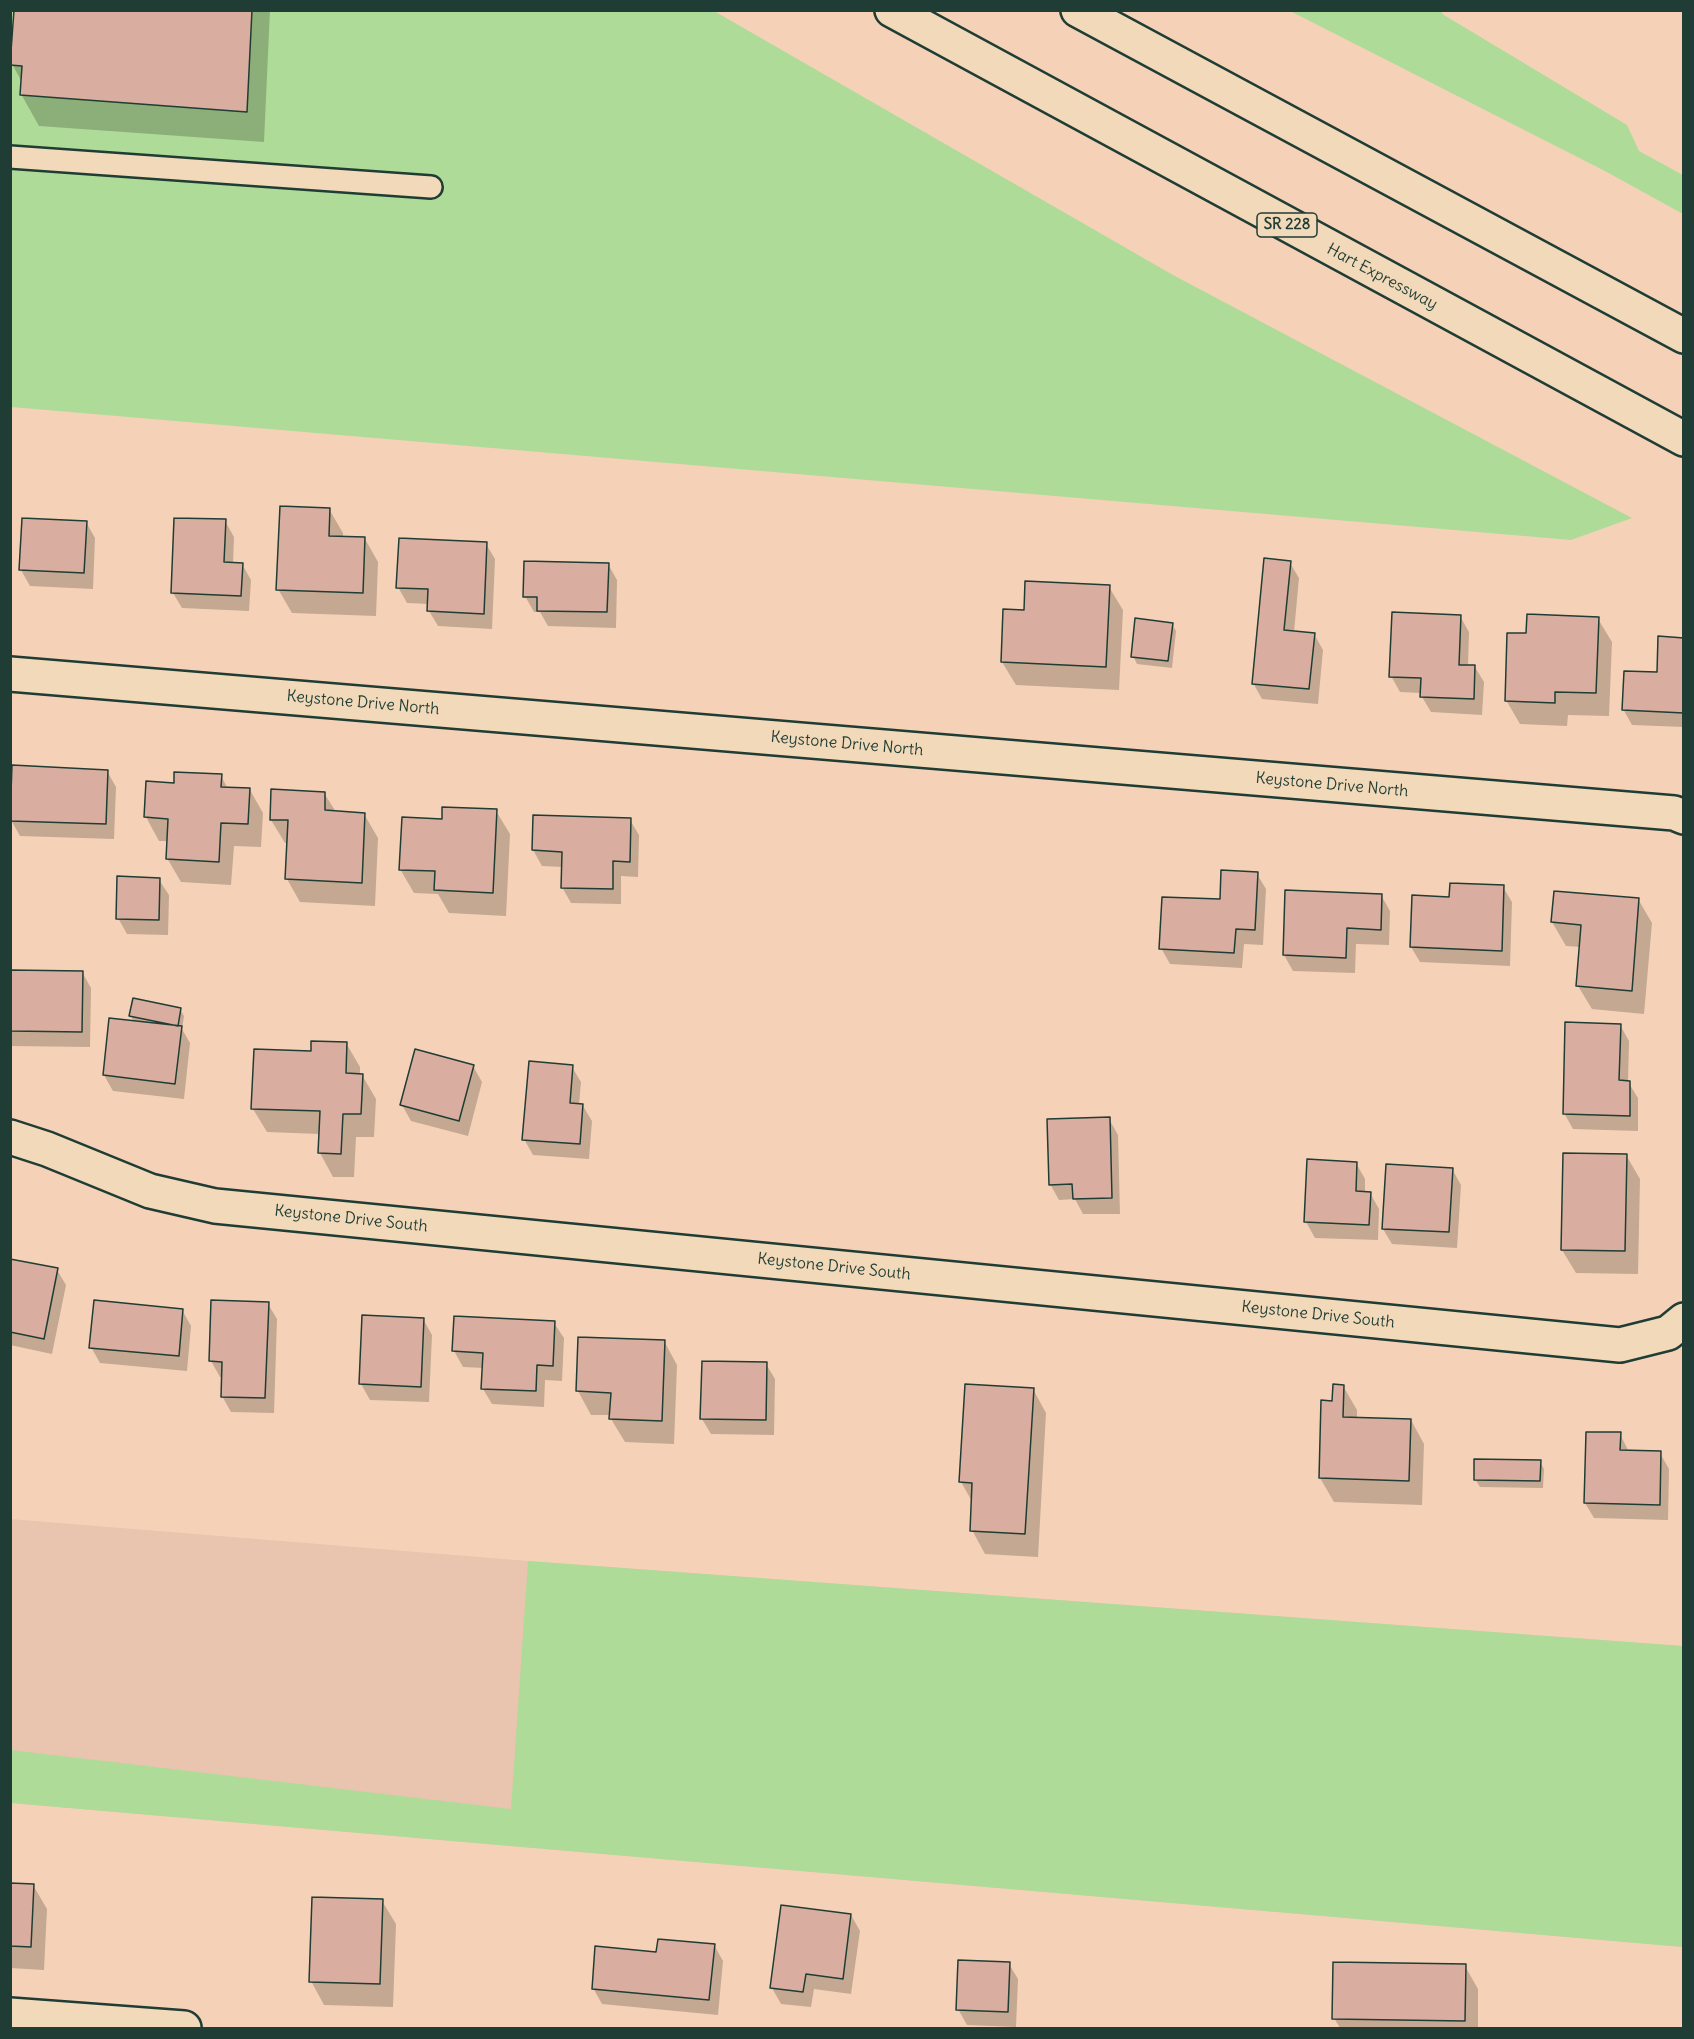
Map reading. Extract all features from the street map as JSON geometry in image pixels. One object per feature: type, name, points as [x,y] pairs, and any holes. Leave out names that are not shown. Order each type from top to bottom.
[{"type":"main road","name":"Hart Expressway","points":[[892,10],[1683,440]]},
{"type":"main road","points":[[1078,10],[1683,336]]},
{"type":"main road","name":"Keystone Drive North","points":[[10,674],[1662,812],[1683,817]]},
{"type":"main road","name":"Keystone Drive South","points":[[10,1137],[47,1149],[150,1191],[215,1206],[1620,1345],[1676,1326]]},
{"type":"main road","points":[[10,2015],[184,2028]]},
{"type":"lane","points":[[10,157],[432,187]]},
{"type":"shaded area","points":[[10,1519],[528,1561],[1683,1646],[1683,1947],[11,1803]]},
{"type":"green space","points":[[10,11],[714,11],[1173,275],[1632,518],[1571,540],[11,407]]},
{"type":"green space","points":[[1290,11],[1440,11],[1627,125],[1639,151],[1683,175],[1683,214],[1603,170]]},
{"type":"green space","points":[[528,1561],[1683,1646],[1683,1947],[11,1803],[11,1750],[511,1809]]},
{"type":"building","points":[[14,10],[252,10],[247,112],[20,95],[22,66],[10,65]]},
{"type":"building","points":[[280,506],[330,508],[329,536],[365,537],[363,593],[276,590]]},
{"type":"building","points":[[22,518],[87,521],[84,573],[19,570]]},
{"type":"building","points":[[174,518],[226,519],[224,562],[243,563],[241,596],[171,593]]},
{"type":"building","points":[[399,538],[487,542],[484,614],[427,611],[428,589],[396,588]]},
{"type":"building","points":[[1264,558],[1291,561],[1284,630],[1315,633],[1309,689],[1252,684]]},
{"type":"building","points":[[524,561],[609,563],[607,612],[537,611],[537,597],[523,597]]},
{"type":"building","points":[[1025,581],[1110,585],[1106,667],[1001,662],[1003,609],[1024,610]]},
{"type":"building","points":[[1392,612],[1461,615],[1459,665],[1475,665],[1474,699],[1420,697],[1421,678],[1389,677]]},
{"type":"building","points":[[1527,614],[1599,617],[1596,693],[1555,692],[1555,703],[1505,701],[1507,633],[1526,633]]},
{"type":"building","points":[[1135,618],[1173,623],[1168,661],[1131,657]]},
{"type":"building","points":[[1658,636],[1684,638],[1684,713],[1622,710],[1624,671],[1657,672]]},
{"type":"building","points":[[12,765],[108,770],[106,824],[10,821]]},
{"type":"building","points":[[174,772],[222,774],[221,787],[250,788],[248,824],[221,823],[219,862],[166,859],[168,819],[144,817],[146,781],[174,783]]},
{"type":"building","points":[[271,789],[325,792],[325,810],[365,813],[362,883],[285,879],[288,820],[270,820]]},
{"type":"building","points":[[442,807],[497,809],[493,893],[434,890],[435,871],[399,870],[402,817],[442,819]]},
{"type":"building","points":[[533,815],[631,818],[630,862],[613,861],[613,889],[561,888],[562,852],[532,850]]},
{"type":"building","points":[[1221,870],[1258,872],[1255,930],[1236,929],[1234,953],[1159,949],[1162,897],[1220,899]]},
{"type":"building","points":[[117,876],[160,878],[159,920],[116,919]]},
{"type":"building","points":[[1450,883],[1504,885],[1502,951],[1410,947],[1412,895],[1449,897]]},
{"type":"building","points":[[1285,890],[1382,894],[1381,930],[1347,928],[1346,958],[1283,955]]},
{"type":"building","points":[[1554,891],[1639,898],[1632,991],[1576,986],[1581,925],[1551,922]]},
{"type":"building","points":[[10,970],[83,971],[82,1032],[10,1031]]},
{"type":"building","points":[[133,998],[181,1008],[178,1026],[129,1016]]},
{"type":"building","points":[[109,1018],[182,1026],[175,1084],[103,1075]]},
{"type":"building","points":[[1565,1022],[1621,1024],[1619,1080],[1630,1081],[1630,1116],[1563,1114]]},
{"type":"building","points":[[311,1041],[347,1042],[346,1073],[363,1074],[361,1114],[343,1114],[341,1154],[318,1153],[320,1111],[251,1109],[254,1049],[311,1051]]},
{"type":"building","points":[[415,1049],[474,1065],[459,1121],[400,1105]]},
{"type":"building","points":[[529,1061],[573,1065],[570,1103],[583,1104],[580,1144],[522,1140]]},
{"type":"building","points":[[1110,1117],[1112,1198],[1073,1199],[1072,1184],[1049,1185],[1047,1119]]},
{"type":"building","points":[[1563,1153],[1627,1154],[1625,1251],[1561,1250]]},
{"type":"building","points":[[1307,1159],[1357,1162],[1356,1191],[1371,1192],[1369,1225],[1304,1222]]},
{"type":"building","points":[[1386,1164],[1453,1168],[1449,1232],[1382,1229]]},
{"type":"building","points":[[10,1259],[58,1268],[44,1339],[10,1332]]},
{"type":"building","points":[[94,1300],[183,1309],[179,1356],[89,1348]]},
{"type":"building","points":[[211,1300],[269,1302],[265,1398],[221,1397],[222,1362],[209,1361]]},
{"type":"building","points":[[362,1315],[424,1318],[421,1387],[359,1384]]},
{"type":"building","points":[[454,1316],[555,1321],[553,1366],[537,1365],[536,1391],[481,1389],[483,1353],[452,1351]]},
{"type":"building","points":[[578,1337],[665,1340],[662,1421],[609,1419],[611,1393],[576,1391]]},
{"type":"building","points":[[702,1361],[767,1362],[766,1420],[700,1419]]},
{"type":"building","points":[[965,1384],[1034,1388],[1025,1534],[970,1531],[972,1483],[959,1482]]},
{"type":"building","points":[[1333,1384],[1344,1385],[1343,1417],[1411,1419],[1409,1481],[1319,1478],[1321,1400],[1332,1401]]},
{"type":"building","points":[[1586,1432],[1621,1432],[1620,1450],[1661,1451],[1660,1505],[1584,1503]]},
{"type":"building","points":[[1474,1459],[1541,1460],[1540,1481],[1474,1480]]},
{"type":"building","points":[[10,1883],[34,1884],[31,1947],[10,1946]]},
{"type":"building","points":[[312,1897],[383,1899],[380,1984],[309,1982]]},
{"type":"building","points":[[781,1905],[851,1914],[843,1979],[806,1974],[803,1992],[770,1988]]},
{"type":"building","points":[[658,1939],[715,1944],[709,2000],[592,1989],[595,1946],[656,1952]]},
{"type":"building","points":[[958,1960],[1010,1962],[1008,2012],[956,2010]]},
{"type":"building","points":[[1333,1962],[1466,1964],[1465,2021],[1332,2019]]}]
